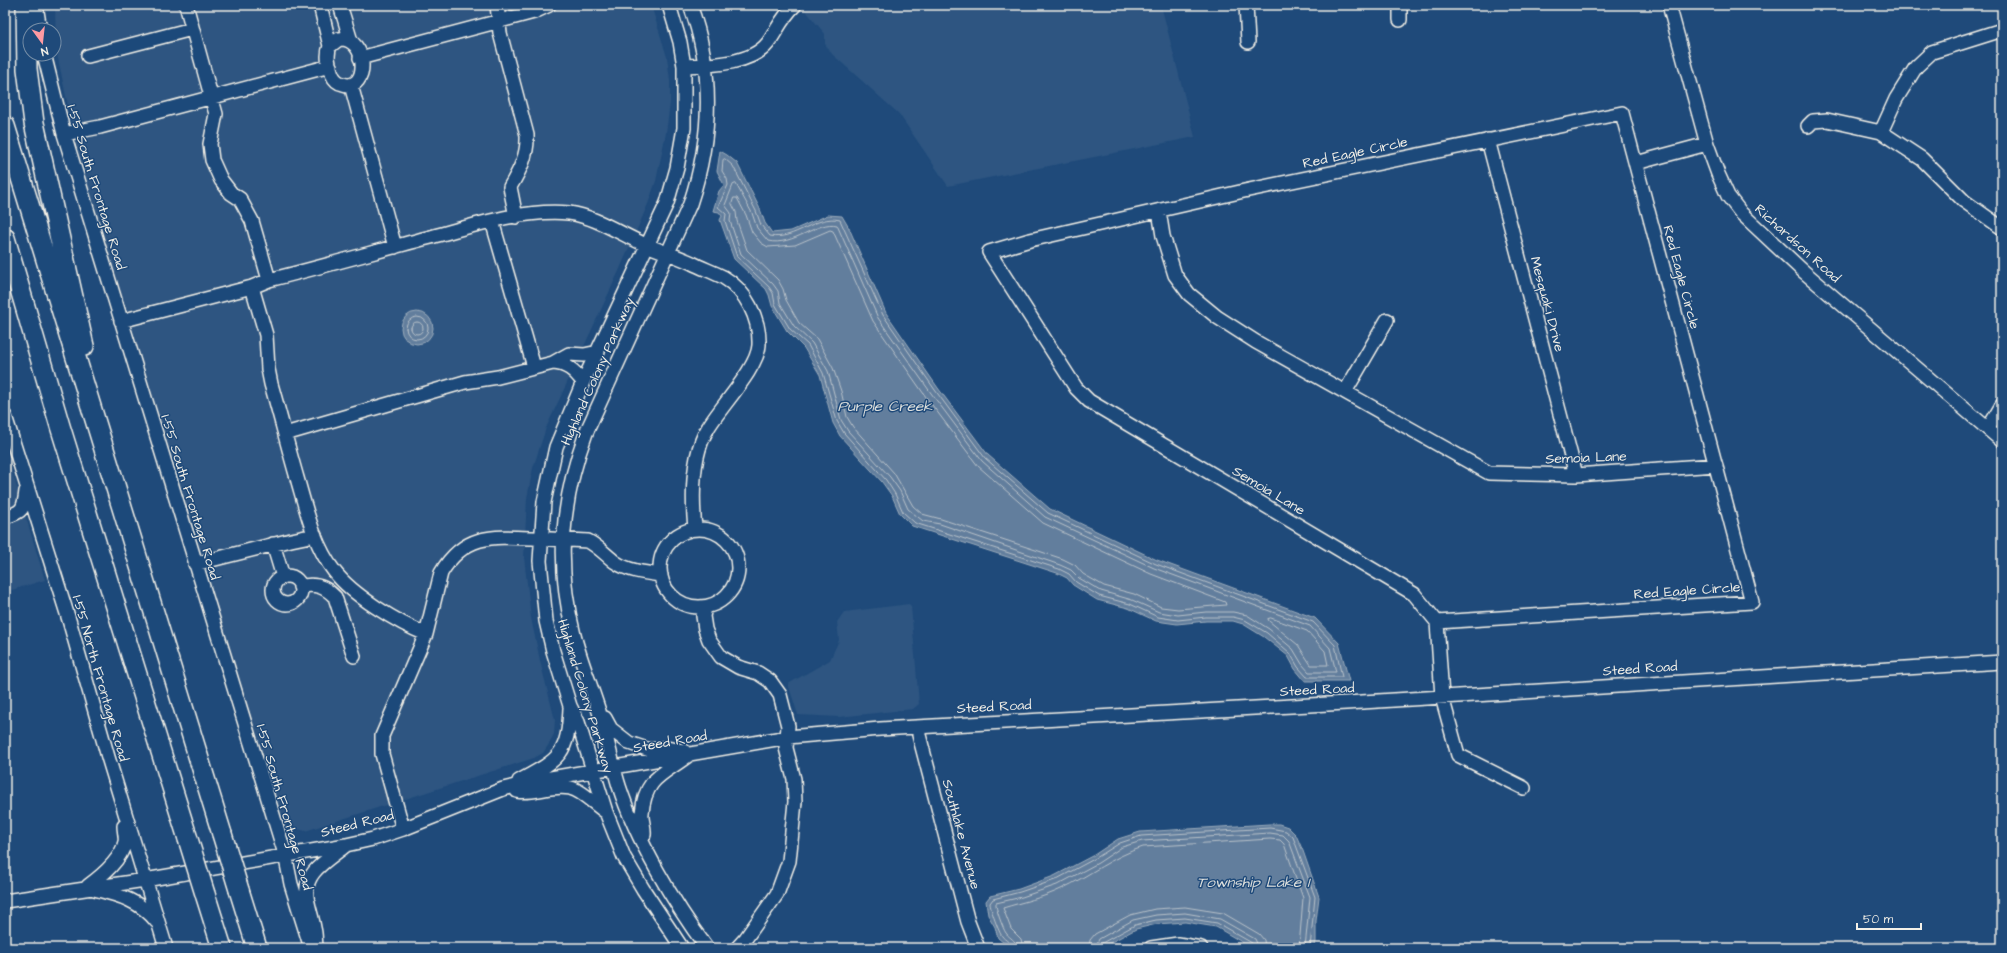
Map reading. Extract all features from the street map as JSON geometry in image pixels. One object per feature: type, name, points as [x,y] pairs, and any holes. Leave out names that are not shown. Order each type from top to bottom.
[{"type":"highway","points":[[26,5],[27,69],[34,123],[126,520]]},
{"type":"highway","points":[[5,126],[257,948]]},
{"type":"highway","points":[[5,238],[60,426],[222,948]]},
{"type":"highway","points":[[5,278],[60,426]]},
{"type":"highway","points":[[205,894],[208,948]]},
{"type":"street","points":[[36,5],[39,22]]},
{"type":"street","points":[[186,5],[216,114],[210,144],[212,160],[221,180],[231,193],[240,199],[252,221],[268,280]]},
{"type":"street","points":[[320,5],[330,46],[328,57],[333,75],[338,82],[346,85],[360,79],[362,74],[358,47],[351,41],[339,39],[330,46]]},
{"type":"street","points":[[340,5],[351,41]]},
{"type":"street","points":[[497,5],[504,48],[527,135],[525,156],[521,168],[510,187],[516,217]]},
{"type":"street","points":[[360,58],[534,12],[549,5]]},
{"type":"street","name":"Highland Colony Parkway","points":[[669,5],[680,42],[684,66],[684,128],[677,168],[667,203],[583,382],[556,448],[544,502],[541,538],[541,584],[546,621],[553,651],[570,706],[578,722],[606,812],[624,857],[682,948]]},
{"type":"street","name":"Highland Colony Parkway","points":[[690,5],[699,29],[708,82],[707,123],[701,164],[690,204],[583,439],[569,488],[562,539],[564,586],[573,628],[596,700],[619,785],[643,844],[679,908],[707,948]]},
{"type":"street","points":[[684,66],[723,65],[757,52],[767,44],[783,19],[795,5]]},
{"type":"street","points":[[1246,5],[1248,42]]},
{"type":"street","points":[[1400,5],[1400,20]]},
{"type":"street","name":"Richardson Road","points":[[1670,5],[1707,144],[1728,196],[1741,213],[1803,271],[2002,441]]},
{"type":"street","points":[[88,56],[192,29]]},
{"type":"street","points":[[1881,132],[1896,99],[1912,74],[1932,52],[2002,30]]},
{"type":"street","name":"I-55 South Frontage Road","points":[[46,62],[64,134],[285,854],[291,884],[311,948]]},
{"type":"street","points":[[64,134],[100,127],[330,66]]},
{"type":"street","points":[[351,84],[396,247]]},
{"type":"street","name":"Red Eagle Circle","points":[[1030,240],[1488,140],[1622,113],[1752,602],[1437,622]]},
{"type":"street","points":[[1808,126],[1813,121],[1827,120],[1847,126],[1881,132],[1922,159],[1964,201],[2002,228]]},
{"type":"street","name":"Mesquaki Drive","points":[[1488,140],[1576,475]]},
{"type":"street","points":[[1636,163],[1707,144]]},
{"type":"street","points":[[1159,211],[1163,236],[1175,275],[1189,294],[1217,317],[1256,342],[1345,392],[1387,320]]},
{"type":"street","points":[[121,321],[252,287],[268,280],[492,221],[552,213],[582,216],[596,220],[647,245],[669,252],[724,278],[744,295],[756,319],[759,346],[750,370],[709,427],[702,443],[695,469],[693,504],[695,529]]},
{"type":"street","points":[[492,221],[534,368]]},
{"type":"street","name":"Semoia Lane","points":[[1030,240],[989,252],[1076,388],[1089,401],[1414,594],[1437,622]]},
{"type":"street","points":[[252,287],[266,335],[268,369],[271,384],[306,509],[315,535],[329,564],[338,577],[394,619],[426,634]]},
{"type":"street","points":[[285,434],[383,407],[458,384],[498,377],[553,363],[569,354],[584,356],[598,352]]},
{"type":"street","points":[[553,363],[565,364],[576,372],[583,382]]},
{"type":"street","name":"Semoia Lane","points":[[1345,392],[1489,474],[1576,475],[1716,465]]},
{"type":"street","points":[[1988,429],[2002,405]]},
{"type":"street","name":"I-55 North Frontage Road","points":[[5,416],[69,620],[124,812],[166,948]]},
{"type":"street","points":[[5,517],[21,511],[24,506],[27,487]]},
{"type":"street","points":[[5,522],[24,518],[40,530]]},
{"type":"street","points":[[695,529],[712,531],[727,539],[733,547],[739,570],[736,585],[731,592],[718,603],[705,608],[686,606],[672,598],[663,583],[661,575],[660,558],[669,543],[681,534],[695,529]]},
{"type":"street","points":[[195,564],[315,535]]},
{"type":"street","points":[[403,829],[382,754],[382,736],[426,634],[441,573],[446,564],[459,551],[466,546],[488,537],[588,541],[599,547],[616,563],[661,575]]},
{"type":"street","points":[[274,544],[283,577]]},
{"type":"street","points":[[283,577],[292,577],[300,587],[300,591],[296,599],[288,603],[280,601],[274,594],[273,590],[276,581],[283,577]]},
{"type":"street","points":[[300,587],[311,584],[316,585],[328,590],[335,597],[354,656]]},
{"type":"street","points":[[705,608],[703,616],[705,629],[709,640],[721,657],[738,667],[758,673],[770,681],[780,695],[785,710],[788,737],[786,748],[794,779],[795,802],[789,861],[777,894],[746,938],[737,948]]},
{"type":"street","points":[[1437,622],[1442,697],[1458,755],[1524,788]]},
{"type":"street","name":"Steed Road","points":[[5,901],[87,887],[145,880],[285,854],[346,845],[373,839],[403,829],[472,800],[504,789],[592,770],[788,737],[880,728],[1442,697],[2002,662]]},
{"type":"street","points":[[596,700],[611,729],[629,743],[650,750],[665,748],[692,753]]},
{"type":"street","points":[[504,789],[546,766],[558,756],[566,743],[570,706]]},
{"type":"street","name":"Southlake Avenue","points":[[919,727],[921,742],[968,922],[978,948]]},
{"type":"street","points":[[643,844],[645,831],[642,815],[644,799],[650,784],[661,773],[676,765],[692,753]]},
{"type":"street","points":[[504,789],[526,792],[554,787],[570,788],[606,812]]},
{"type":"street","points":[[87,887],[102,876],[119,854],[125,842],[124,812]]},
{"type":"street","points":[[316,948],[314,928],[306,901],[306,890],[309,878],[315,870],[346,845]]},
{"type":"street","points":[[87,887],[128,898],[152,916],[158,924]]},
{"type":"street","points":[[1151,948],[1178,944],[1201,948]]},
{"type":"shaded area","points":[[55,5],[651,5],[667,57],[670,80],[670,103],[666,133],[656,181],[648,204],[619,271],[546,428],[533,468],[527,498],[524,557],[531,618],[555,720],[554,734],[543,753],[534,758],[305,831],[295,828],[281,812],[237,676],[79,158],[59,62],[62,62],[62,22],[55,22]]},
{"type":"shaded area","points":[[801,5],[1161,5],[1195,137],[948,186],[899,114],[832,54],[825,44],[825,34]]},
{"type":"shaded area","points":[[5,448],[45,580],[5,592]]},
{"type":"shaded area","points":[[909,604],[911,606],[919,704],[913,709],[839,717],[798,715],[788,684],[830,660],[839,640],[837,622],[844,612]]},
{"type":"water","name":"Purple Creek","points":[[720,151],[737,163],[760,209],[765,223],[772,233],[791,231],[828,215],[842,216],[849,228],[886,313],[938,388],[988,455],[1050,509],[1157,560],[1315,618],[1339,643],[1349,681],[1305,681],[1295,669],[1288,656],[1264,637],[1243,624],[1233,621],[1206,621],[1177,624],[1156,621],[1128,608],[1097,600],[1073,585],[1067,578],[1057,573],[912,526],[900,514],[892,496],[882,482],[840,436],[833,423],[820,375],[804,348],[787,331],[772,306],[766,289],[734,259],[720,220],[722,216],[719,212],[713,211],[719,191],[724,185],[717,171]]},
{"type":"water","points":[[417,312],[428,317],[433,328],[428,339],[417,344],[406,339],[401,328],[406,317]]},
{"type":"water","name":"Township Lake 1","points":[[1279,824],[1288,827],[1296,835],[1303,851],[1319,897],[1316,921],[1316,942],[1314,948],[1252,948],[1216,927],[1185,922],[1157,924],[1136,929],[1100,948],[1010,948],[998,938],[995,927],[988,915],[986,901],[990,896],[1019,889],[1054,876],[1094,855],[1118,839],[1140,832]]}]
